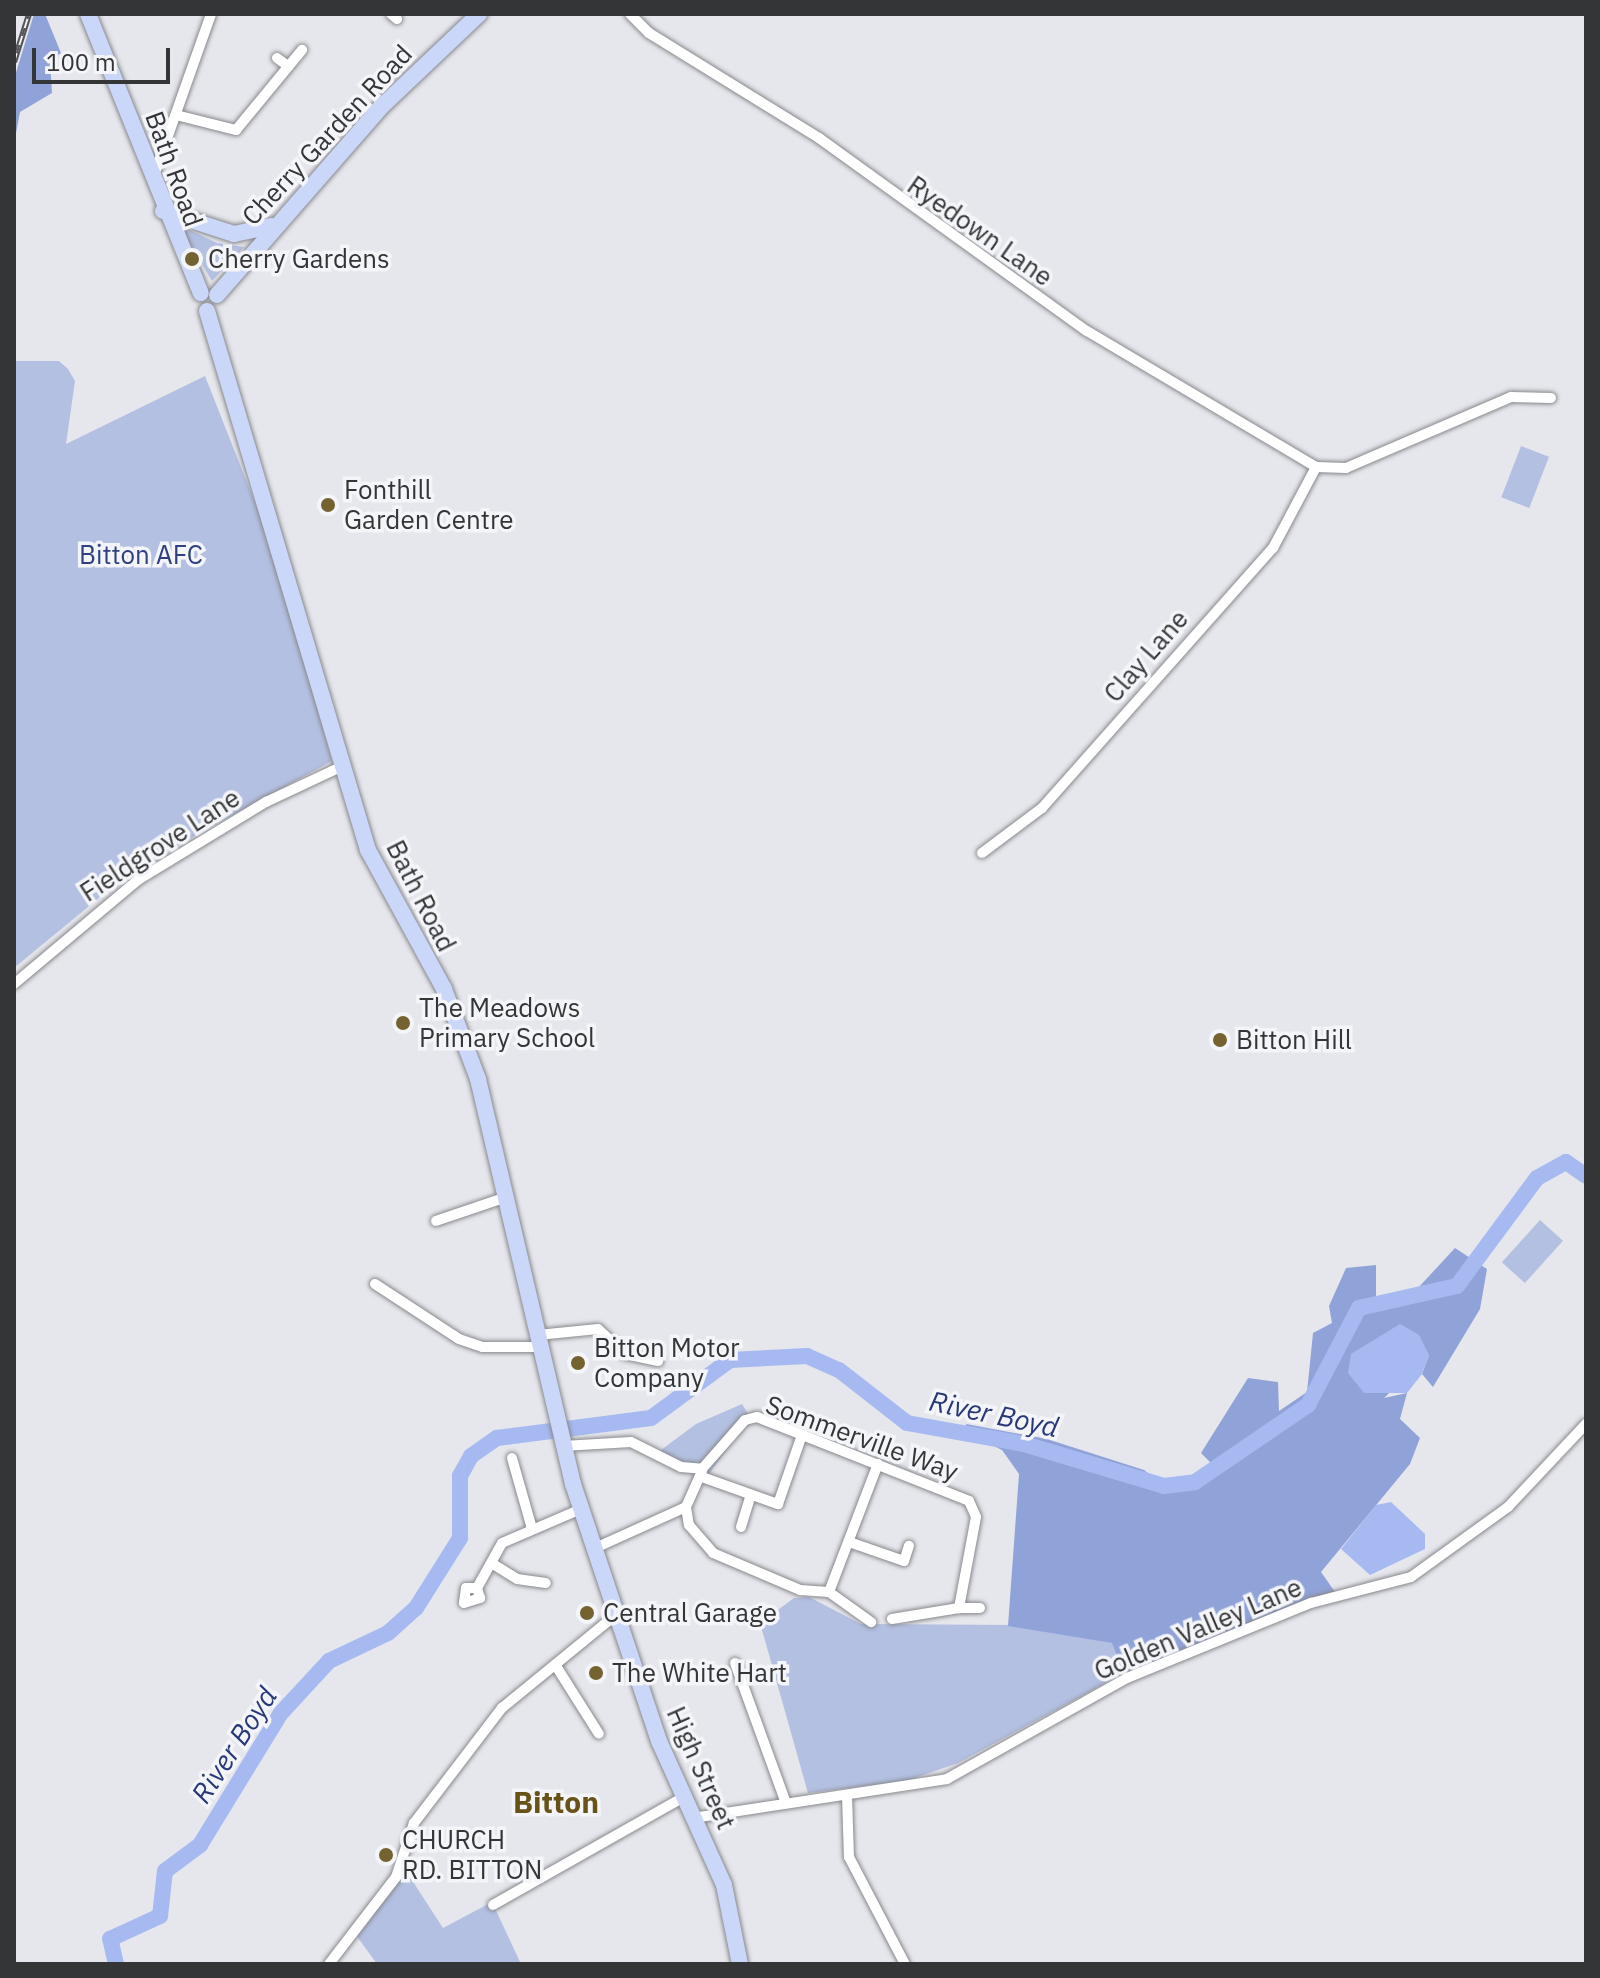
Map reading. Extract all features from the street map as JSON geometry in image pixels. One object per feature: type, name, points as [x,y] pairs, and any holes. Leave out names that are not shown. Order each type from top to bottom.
[{"type":"main road","name":"Bath Road","points":[[88,14],[163,211],[209,294]]},
{"type":"main road","name":"Cherry Garden Road","points":[[207,311],[218,305],[209,294],[479,14]]},
{"type":"main road","points":[[163,211],[234,234],[272,226]]},
{"type":"main road","name":"Bath Road","points":[[207,311],[383,886],[463,1033],[507,1197],[562,1442]]},
{"type":"main road","points":[[562,1442],[593,1549]]},
{"type":"main road","name":"High Street","points":[[593,1549],[613,1617],[682,1798],[724,1885],[740,1964]]},
{"type":"street","points":[[151,179],[180,116],[211,14]]},
{"type":"street","name":"Ryedown Lane","points":[[630,14],[657,39],[819,138],[1074,322],[1316,467]]},
{"type":"street","points":[[180,116],[236,130],[302,50]]},
{"type":"street","points":[[277,58],[288,66]]},
{"type":"street","points":[[1316,467],[1346,468],[1511,397],[1551,398]]},
{"type":"street","name":"Clay Lane","points":[[982,853],[1042,808],[1273,548],[1316,467]]},
{"type":"street","name":"Fieldgrove Lane","points":[[14,984],[138,880],[266,802],[345,765]]},
{"type":"street","points":[[436,1221],[507,1197]]},
{"type":"street","points":[[375,1284],[459,1339],[482,1347],[539,1341],[598,1329],[625,1354],[658,1361]]},
{"type":"street","name":"Sommerville Way","points":[[702,1473],[745,1420],[757,1417],[878,1464],[975,1507],[959,1608]]},
{"type":"street","name":"Golden Valley Lane","points":[[693,1818],[947,1779],[1127,1678],[1311,1603],[1430,1568],[1508,1507],[1586,1424]]},
{"type":"street","points":[[562,1442],[631,1442],[681,1467],[778,1504],[800,1441]]},
{"type":"street","points":[[512,1458],[531,1525]]},
{"type":"street","points":[[829,1592],[852,1543],[878,1464]]},
{"type":"street","points":[[702,1473],[686,1507],[689,1525],[713,1553],[800,1590],[829,1592],[871,1622]]},
{"type":"street","points":[[741,1527],[751,1495]]},
{"type":"street","points":[[593,1549],[686,1507]]},
{"type":"street","points":[[477,1588],[502,1543],[531,1525],[581,1509]]},
{"type":"street","points":[[852,1543],[904,1561],[909,1546]]},
{"type":"street","points":[[493,1564],[517,1579],[546,1583]]},
{"type":"street","points":[[892,1619],[959,1608],[980,1608]]},
{"type":"street","points":[[329,1964],[396,1877],[414,1823],[502,1708],[613,1617]]},
{"type":"street","points":[[735,1663],[786,1803]]},
{"type":"street","points":[[556,1666],[599,1734]]},
{"type":"street","points":[[847,1795],[849,1857],[905,1964]]},
{"type":"street","points":[[493,1905],[682,1798]]},
{"type":"green space","points":[[179,225],[217,243],[244,247],[212,281]]},
{"type":"green space","name":"Bitton AFC","points":[[14,361],[59,361],[68,369],[75,381],[66,444],[205,376],[271,543],[332,761],[134,869],[14,968]]},
{"type":"green space","points":[[1521,446],[1549,457],[1529,508],[1501,497]]},
{"type":"green space","points":[[1540,1220],[1563,1241],[1525,1283],[1502,1262]]},
{"type":"green space","points":[[742,1404],[750,1417],[709,1474],[696,1475],[657,1453],[696,1424]]},
{"type":"green space","points":[[809,1597],[861,1624],[1016,1625],[1113,1643],[1124,1673],[958,1763],[906,1781],[808,1793],[760,1623],[794,1598]]},
{"type":"green space","points":[[406,1871],[443,1928],[492,1902],[521,1964],[377,1964],[353,1931]]},
{"type":"shaded area","points":[[34,14],[45,14],[61,53],[50,60],[52,93],[20,112],[14,144],[14,79]]},
{"type":"shaded area","points":[[1455,1248],[1487,1269],[1480,1309],[1433,1387],[1422,1374],[1429,1355],[1384,1398],[1407,1393],[1400,1419],[1420,1438],[1410,1464],[1321,1572],[1335,1592],[1124,1673],[1112,1643],[1008,1626],[1019,1474],[1002,1450],[965,1432],[966,1424],[1047,1439],[1144,1470],[1164,1486],[1195,1482],[1214,1466],[1201,1453],[1248,1378],[1278,1382],[1279,1411],[1307,1392],[1313,1333],[1332,1323],[1329,1306],[1346,1268],[1376,1265],[1376,1297],[1418,1288]]},
{"type":"shaded area","points":[[1400,1324],[1419,1335],[1429,1355],[1422,1374],[1407,1393],[1364,1393],[1348,1373],[1351,1354]]},
{"type":"shaded area","points":[[1391,1502],[1425,1534],[1425,1549],[1370,1575],[1341,1549],[1376,1505]]},
{"type":"waterway","name":"River Boyd","points":[[116,1964],[110,1939],[160,1916],[165,1871],[200,1845],[281,1713],[329,1661],[388,1633],[416,1608],[460,1538],[460,1476],[471,1456],[497,1438],[651,1418],[730,1360],[807,1356],[839,1370],[907,1423],[1024,1444],[1164,1486],[1195,1482],[1308,1405],[1359,1308],[1457,1286],[1537,1178],[1566,1162],[1586,1176]]},
{"type":"railway","points":[[14,62],[29,14]]},
{"type":"place","name":"Cherry Gardens","points":[[192,259]]},
{"type":"place","name":"Fonthill Garden Centre","points":[[328,505]]},
{"type":"place","name":"The Meadows Primary School","points":[[403,1023]]},
{"type":"place","name":"Bitton Hill","points":[[1220,1040]]},
{"type":"place","name":"Bitton Motor Company","points":[[578,1363]]},
{"type":"place","name":"Central Garage","points":[[587,1613]]},
{"type":"place","name":"The White Hart","points":[[596,1673]]},
{"type":"place","name":"CHURCH RD. BITTON","points":[[386,1855]]},
{"type":"district","name":"Bitton","points":[[556,1802]]}]
